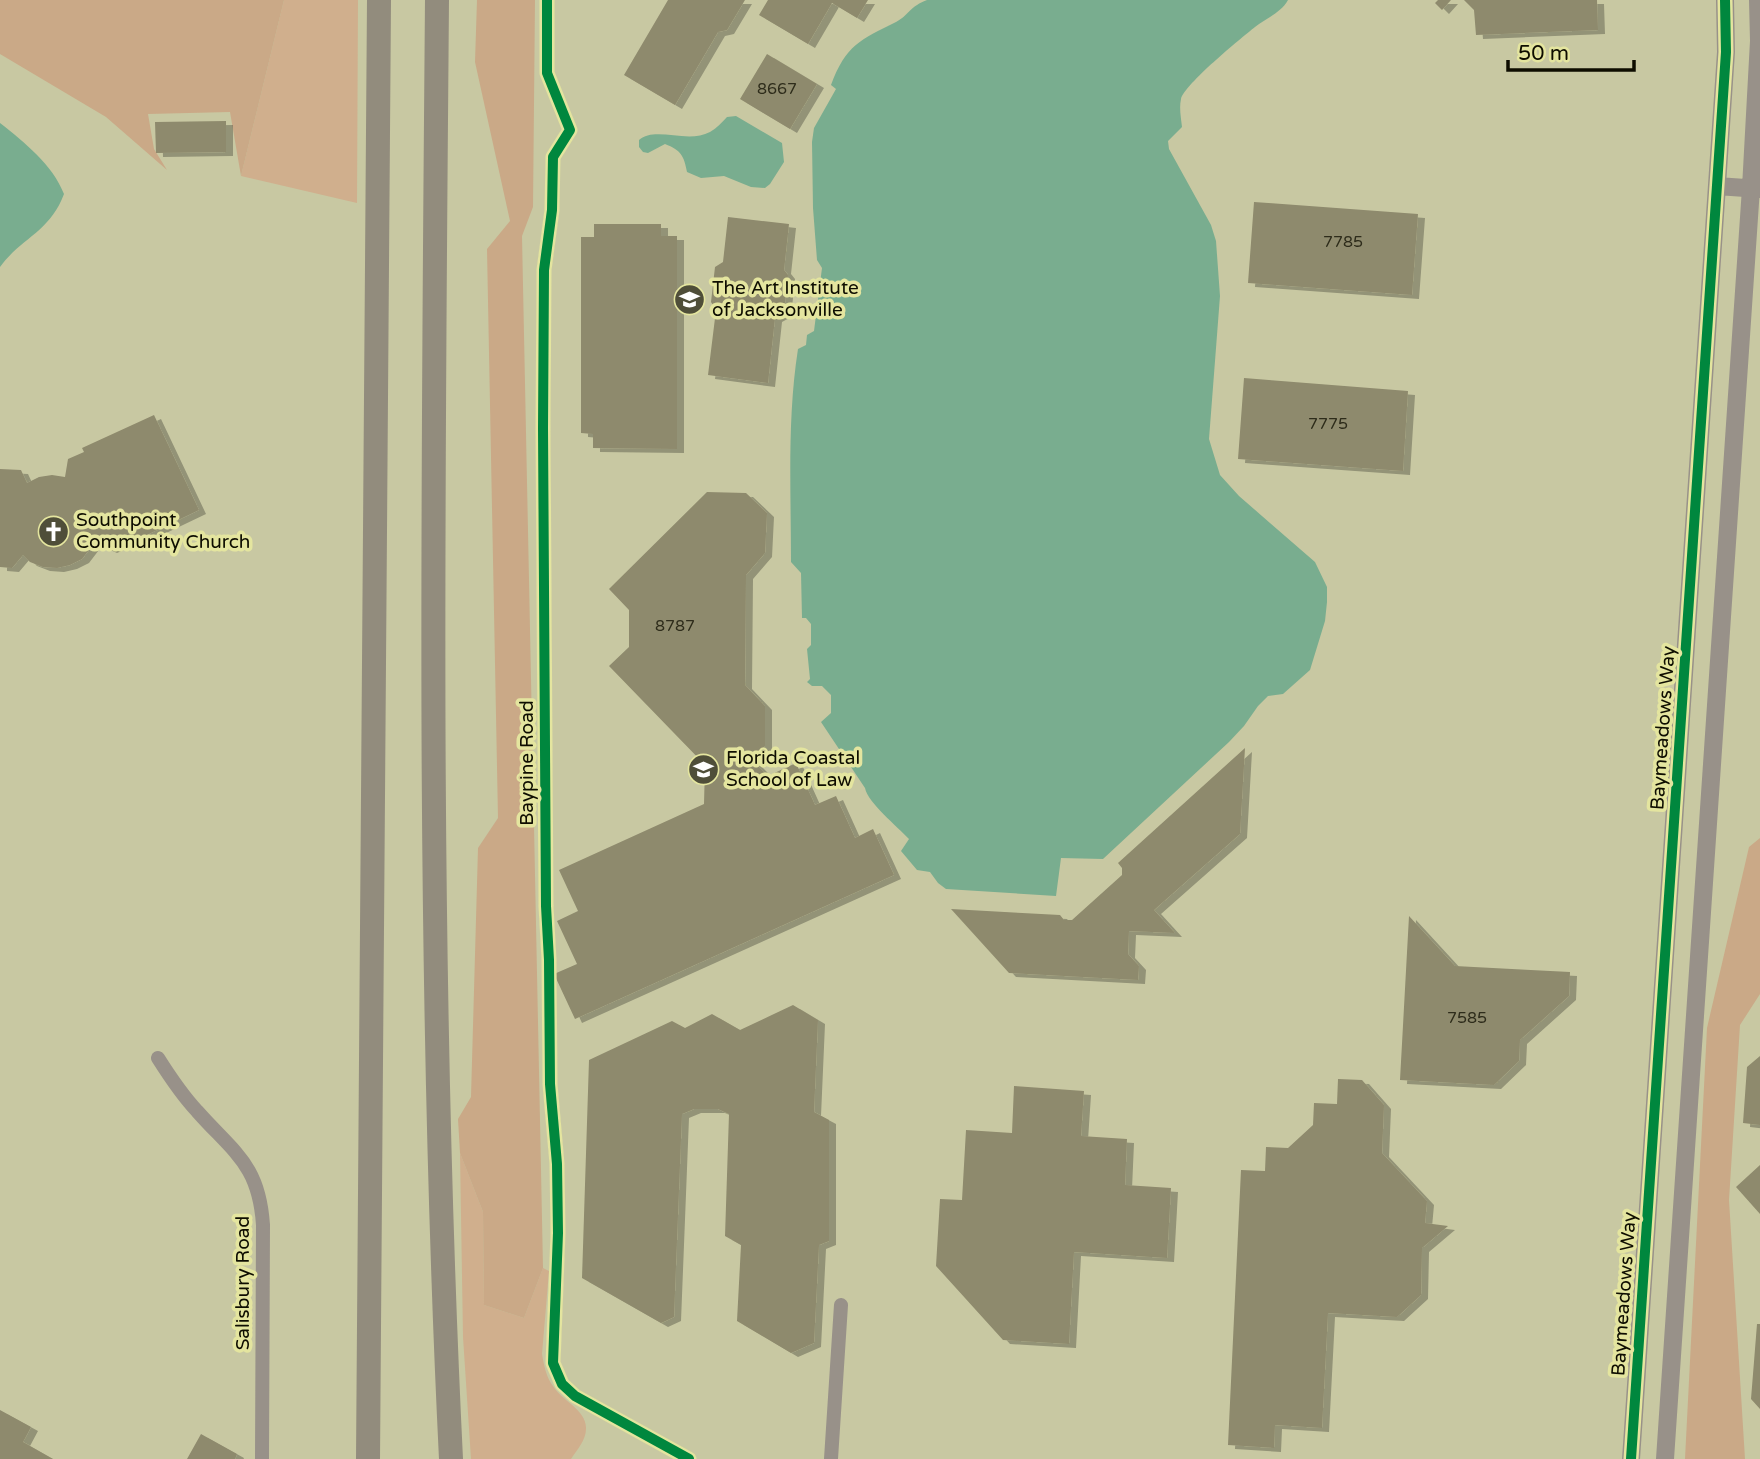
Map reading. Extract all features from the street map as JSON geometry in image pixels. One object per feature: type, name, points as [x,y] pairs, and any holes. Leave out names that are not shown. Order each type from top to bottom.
[{"type":"highway","points":[[368,1459],[379,0]]},
{"type":"highway","points":[[437,0],[433,934],[450,1459]]},
{"type":"street","name":"Baypine Road","points":[[547,0],[547,73],[570,130],[553,158],[552,211],[544,270],[546,906],[550,1084],[557,1164],[558,1233],[553,1363],[557,1375],[575,1396],[689,1459]]},
{"type":"street","name":"Baymeadows Way","points":[[1631,1459],[1701,450],[1726,52],[1726,0]]},
{"type":"street","points":[[1665,1459],[1756,189],[1758,0]]},
{"type":"street","points":[[1717,186],[1756,189]]},
{"type":"street","name":"Salisbury Road","points":[[158,1058],[197,1111],[248,1167],[258,1188],[263,1225],[262,1459]]},
{"type":"street","points":[[831,1459],[841,1305]]},
{"type":"shaded area","points":[[0,0],[284,0],[241,176],[230,112],[148,114],[154,149],[167,170],[106,117],[0,54]]},
{"type":"shaded area","points":[[284,0],[358,0],[357,203],[241,176]]},
{"type":"shaded area","points":[[477,0],[535,0],[533,207],[522,236],[543,1268],[524,1318],[484,1305],[483,1212],[460,1153],[458,1119],[471,1097],[478,848],[498,818],[487,249],[510,221],[475,62]]},
{"type":"shaded area","points":[[927,0],[1288,0],[1192,83],[1181,99],[1182,127],[1168,141],[1169,149],[1211,225],[1216,241],[1220,296],[1209,439],[1220,475],[1239,496],[1315,562],[1327,587],[1325,621],[1310,670],[1283,694],[1268,696],[1229,742],[1103,859],[1061,858],[1056,896],[946,889],[930,872],[917,870],[901,851],[909,839],[871,800],[821,722],[831,713],[831,695],[822,686],[812,686],[807,682],[810,679],[807,649],[811,645],[811,624],[806,618],[802,618],[801,573],[791,562],[790,456],[798,349],[806,345],[807,335],[814,331],[822,268],[817,260],[813,208],[814,128],[836,89],[831,85],[849,52],[864,39],[900,20]]},
{"type":"shaded area","points":[[736,116],[782,143],[784,162],[765,188],[751,187],[724,176],[701,178],[687,172],[681,154],[665,144],[648,153],[639,147],[639,140],[646,136],[701,135],[713,130],[727,117]]},
{"type":"shaded area","points":[[0,123],[45,164],[64,194],[51,217],[0,267]]},
{"type":"shaded area","points":[[1760,838],[1760,994],[1740,1025],[1729,1200],[1745,1459],[1685,1459],[1707,1028],[1749,847]]},
{"type":"shaded area","points":[[460,1153],[483,1212],[484,1305],[524,1318],[543,1268],[549,1271],[542,1354],[545,1367],[553,1386],[583,1416],[586,1429],[581,1445],[571,1459],[471,1459],[463,1337]]},
{"type":"building","points":[[668,0],[745,0],[727,30],[718,32],[675,105],[624,75]]},
{"type":"building","points":[[768,0],[868,0],[857,18],[832,3],[808,44],[759,15]]},
{"type":"building","points":[[1438,0],[1451,0],[1442,10],[1435,3]]},
{"type":"building","points":[[1464,0],[1597,0],[1598,30],[1476,35],[1474,10]]},
{"type":"building","points":[[767,54],[817,84],[790,129],[740,99]]},
{"type":"building","points":[[226,121],[226,152],[156,153],[155,122]]},
{"type":"building","points":[[1254,202],[1418,214],[1412,295],[1248,283]]},
{"type":"building","points":[[728,217],[789,224],[784,270],[788,275],[784,313],[775,318],[768,383],[708,375],[716,310],[711,302],[715,267],[723,262]]},
{"type":"building","points":[[594,224],[661,224],[661,236],[677,236],[677,449],[593,448],[593,434],[581,433],[581,237],[594,237]]},
{"type":"building","points":[[1244,378],[1408,391],[1403,471],[1238,459]]},
{"type":"building","points":[[154,415],[199,510],[130,543],[128,541],[110,549],[95,542],[82,559],[70,565],[43,567],[30,562],[23,555],[12,568],[0,567],[0,469],[21,470],[27,483],[39,477],[65,477],[68,459],[84,452],[82,448]]},
{"type":"building","points":[[707,492],[746,493],[767,513],[765,553],[746,575],[745,685],[765,706],[765,746],[751,759],[768,776],[796,763],[815,805],[836,796],[855,838],[873,829],[894,875],[575,1019],[554,974],[577,964],[557,921],[578,911],[559,870],[704,804],[705,765],[609,666],[629,647],[629,610],[609,589]]},
{"type":"building","points":[[1245,748],[1240,834],[1154,910],[1175,933],[1129,931],[1128,954],[1139,966],[1138,980],[1009,973],[951,909],[1060,915],[1064,920],[1072,920],[1122,875],[1122,868],[1118,863]]},
{"type":"building","points":[[1409,916],[1455,966],[1570,972],[1569,996],[1520,1040],[1519,1061],[1494,1085],[1400,1080]]},
{"type":"building","points":[[793,1005],[818,1020],[814,1112],[829,1120],[829,1241],[819,1245],[814,1343],[791,1353],[737,1321],[741,1245],[725,1236],[729,1114],[718,1109],[694,1109],[682,1114],[674,1317],[661,1323],[582,1278],[589,1060],[672,1021],[685,1028],[712,1014],[740,1030]]},
{"type":"building","points":[[1760,1056],[1760,1125],[1743,1123],[1747,1067]]},
{"type":"building","points":[[1338,1079],[1362,1080],[1384,1105],[1382,1153],[1427,1201],[1425,1223],[1448,1226],[1422,1248],[1421,1295],[1397,1317],[1328,1313],[1322,1428],[1275,1425],[1274,1448],[1228,1445],[1241,1170],[1265,1171],[1266,1147],[1288,1148],[1313,1125],[1314,1103],[1337,1104]]},
{"type":"building","points":[[1014,1086],[1084,1091],[1081,1136],[1127,1139],[1125,1185],[1171,1188],[1167,1258],[1074,1252],[1069,1344],[1003,1340],[936,1266],[940,1199],[962,1200],[966,1130],[1012,1133]]},
{"type":"building","points":[[1760,1165],[1760,1214],[1736,1187]]},
{"type":"building","points":[[1757,1324],[1760,1324],[1760,1409],[1751,1399]]},
{"type":"building","points":[[0,1410],[31,1427],[23,1442],[53,1459],[0,1459]]},
{"type":"building","points":[[201,1434],[237,1454],[235,1459],[187,1459]]},
{"type":"cycle path","points":[[547,0],[547,73],[570,130],[553,157],[552,210],[544,270],[546,906],[550,1084],[557,1164],[558,1233],[553,1363],[562,1384],[575,1396],[689,1459]]},
{"type":"cycle path","points":[[1631,1459],[1726,52],[1725,0]]},
{"type":"place","name":"The Art Institute of Jacksonville","points":[[689,299]]},
{"type":"place","name":"Southpoint Community Church","points":[[53,531]]},
{"type":"place","name":"Florida Coastal School of Law","points":[[703,769]]}]
